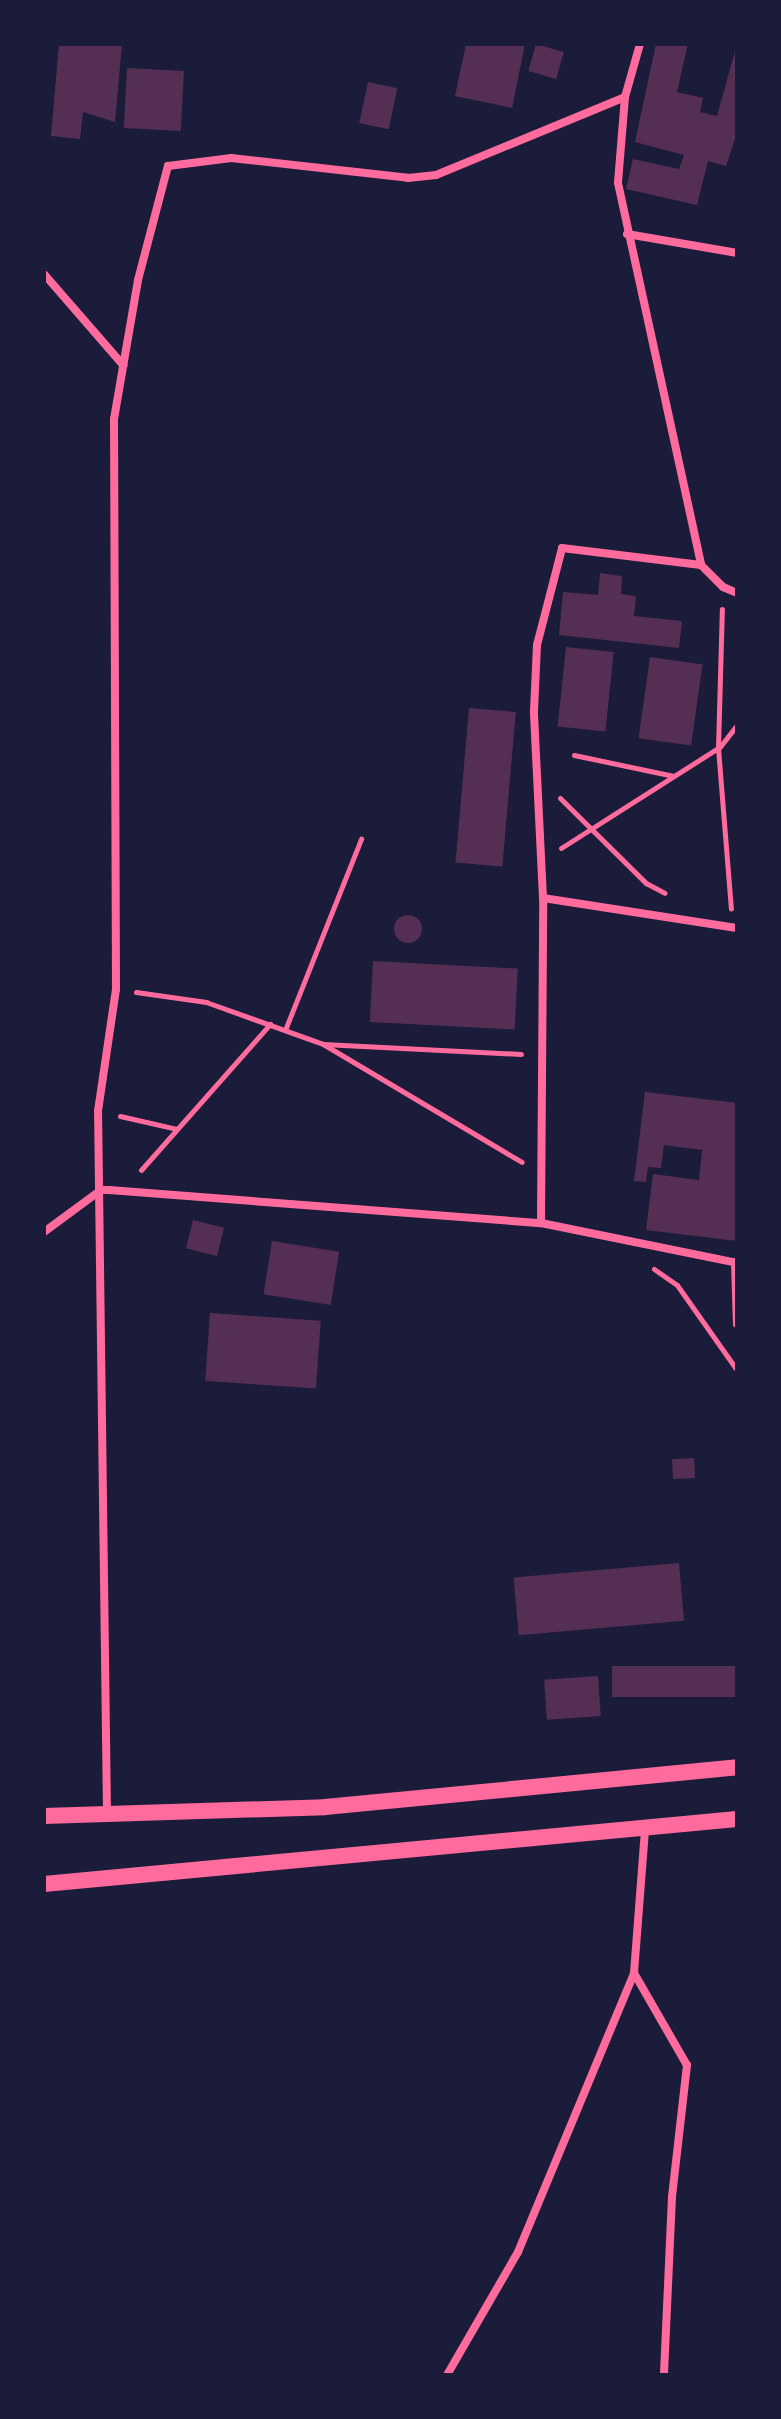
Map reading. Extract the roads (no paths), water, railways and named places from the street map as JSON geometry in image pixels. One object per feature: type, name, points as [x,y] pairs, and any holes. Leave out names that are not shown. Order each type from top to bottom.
[{"type":"main road","points":[[44,1816],[325,1807],[737,1767]]},
{"type":"main road","points":[[44,1884],[737,1819]]},
{"type":"street","points":[[640,44],[625,97],[618,183],[627,234],[701,565],[723,587],[737,593]]},
{"type":"street","points":[[107,1814],[98,1111],[116,989],[114,419],[123,365],[168,166],[231,158],[408,178],[436,175],[625,97]]},
{"type":"street","points":[[627,234],[737,253]]},
{"type":"street","points":[[44,274],[123,365]]},
{"type":"street","points":[[541,1223],[543,898],[537,775],[537,645],[562,548],[701,565]]},
{"type":"street","points":[[543,898],[734,928]]},
{"type":"street","points":[[44,1232],[101,1190],[541,1223],[736,1263],[737,1324]]},
{"type":"street","points":[[447,2375],[518,2252],[634,1973],[645,1830]]},
{"type":"street","points":[[634,1973],[687,2065],[672,2197],[664,2375]]}]
